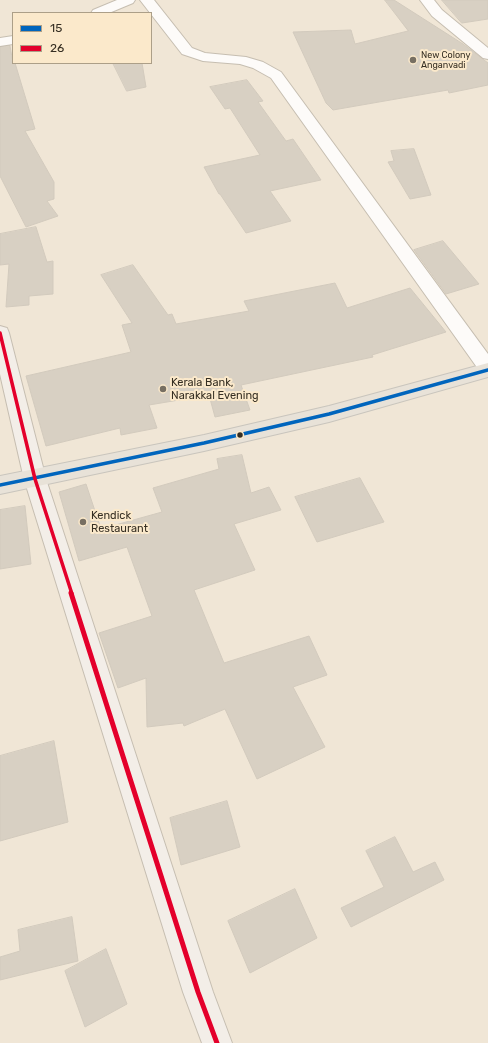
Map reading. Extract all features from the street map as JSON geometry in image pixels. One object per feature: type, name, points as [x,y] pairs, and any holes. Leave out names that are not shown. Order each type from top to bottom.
[{"type":"main road","points":[[0,333],[35,479],[198,992],[216,1043]]},
{"type":"main road","points":[[0,484],[35,479],[204,443],[328,414],[488,369]]},
{"type":"street","points":[[100,12],[128,0]]},
{"type":"street","points":[[147,0],[187,51],[203,57],[241,60],[258,65],[276,76],[488,369]]},
{"type":"street","points":[[427,0],[437,13],[488,55]]},
{"type":"street","points":[[0,42],[12,40]]},
{"type":"building","points":[[385,0],[394,0],[463,44],[488,63],[488,85],[449,93],[448,90],[333,110],[326,103],[293,32],[351,30],[355,44],[408,31]]},
{"type":"building","points":[[442,0],[488,0],[488,19],[462,23]]},
{"type":"building","points":[[10,46],[12,64],[15,64],[35,129],[25,131],[54,182],[54,199],[47,201],[58,216],[26,227],[0,176],[0,47]]},
{"type":"building","points":[[114,64],[142,64],[146,87],[127,91]]},
{"type":"building","points":[[247,80],[263,101],[258,102],[286,141],[293,139],[321,180],[270,191],[291,221],[246,233],[219,194],[204,167],[260,155],[230,108],[225,109],[210,87]]},
{"type":"building","points":[[414,149],[431,195],[410,199],[388,162],[394,161],[391,151]]},
{"type":"building","points":[[36,227],[47,262],[53,261],[53,294],[29,296],[29,305],[6,307],[9,264],[0,265],[0,234]]},
{"type":"building","points":[[443,241],[479,284],[446,294],[414,250]]},
{"type":"building","points":[[133,265],[168,315],[172,314],[176,324],[249,311],[244,301],[335,283],[347,308],[410,288],[446,332],[372,355],[373,357],[241,385],[250,410],[215,417],[209,395],[149,405],[157,428],[121,435],[120,428],[46,446],[26,376],[131,352],[122,325],[132,323],[101,275]]},
{"type":"building","points":[[242,455],[251,493],[269,487],[281,510],[234,524],[255,570],[194,590],[224,663],[309,636],[327,675],[293,687],[325,747],[257,779],[225,709],[184,726],[183,723],[147,727],[146,678],[118,688],[99,633],[152,616],[127,547],[79,561],[59,492],[86,484],[101,529],[162,512],[153,488],[219,469],[217,459]]},
{"type":"building","points":[[360,478],[384,522],[317,542],[295,497]]},
{"type":"building","points":[[25,506],[31,564],[0,569],[0,510]]},
{"type":"building","points":[[54,741],[68,822],[0,841],[0,756]]},
{"type":"building","points":[[227,801],[240,847],[181,865],[170,818]]},
{"type":"building","points":[[395,837],[413,872],[435,862],[444,880],[351,927],[341,908],[384,887],[366,851]]},
{"type":"building","points":[[295,889],[317,938],[250,973],[228,921]]},
{"type":"building","points":[[72,917],[78,961],[0,980],[0,957],[20,951],[18,930]]},
{"type":"building","points":[[106,949],[127,1004],[85,1027],[65,971]]},
{"type":"transit line","name":"26","points":[[0,333],[35,479],[198,992],[217,1043]]},
{"type":"transit line","name":"15","points":[[0,485],[204,443],[329,414],[488,370]]},
{"type":"place","name":"New Colony Anganvadi","points":[[413,60]]},
{"type":"place","name":"Kerala Bank, Narakkal Evening","points":[[163,389]]},
{"type":"place","name":"Kendick Restaurant","points":[[83,522]]}]
